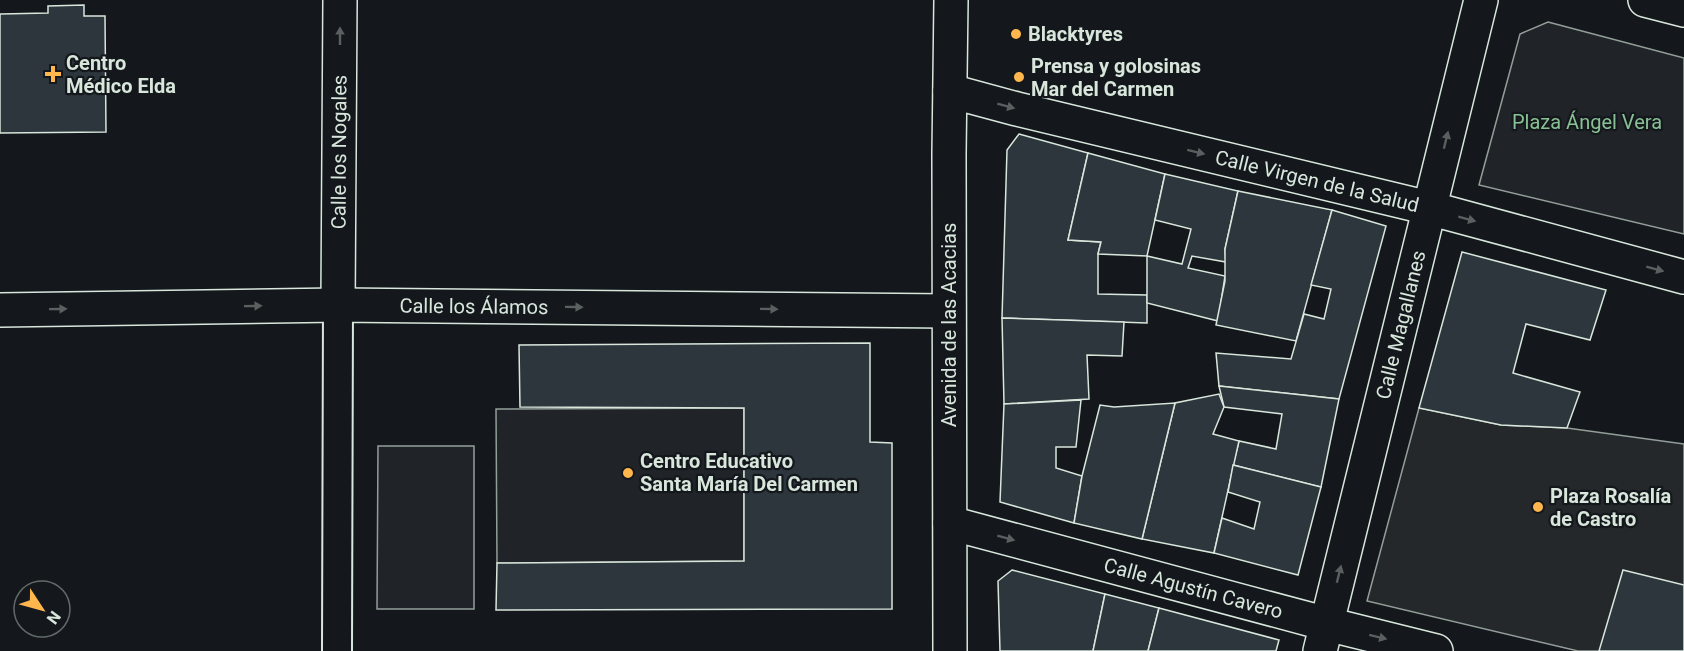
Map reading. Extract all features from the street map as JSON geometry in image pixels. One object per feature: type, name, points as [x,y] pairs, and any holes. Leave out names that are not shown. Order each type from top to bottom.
[{"type":"street","name":"Calle los Nogales","points":[[338,305],[340,0]]},
{"type":"street","name":"Avenida de las Acacias","points":[[950,651],[948,310],[951,0]]},
{"type":"street","name":"Calle Magallanes","points":[[1323,637],[1481,0]]},
{"type":"street","points":[[1645,0],[1684,10]]},
{"type":"street","name":"Calle Virgen de la Salud","points":[[950,91],[1017,110],[1429,208],[1684,277]]},
{"type":"street","name":"Calle los Álamos","points":[[0,310],[338,305],[948,310]]},
{"type":"street","points":[[337,651],[338,305]]},
{"type":"street","name":"Calle Agustín Cavero","points":[[950,523],[1323,637],[1436,651]]},
{"type":"green space","name":"Plaza Ángel Vera","points":[[1548,22],[1684,58],[1684,234],[1479,185],[1520,34]]},
{"type":"green space","points":[[744,408],[744,561],[497,563],[496,409]]},
{"type":"green space","points":[[378,446],[474,446],[474,609],[377,609]]},
{"type":"shaded area","name":"Plaza Rosalía de Castro","points":[[1419,408],[1501,425],[1567,428],[1684,444],[1684,585],[1599,651],[1578,651],[1367,601]]},
{"type":"building","name":"Centro Médico Elda","points":[[84,5],[84,16],[105,16],[106,132],[0,133],[0,14],[48,13],[48,6]]},
{"type":"building","points":[[1019,134],[1088,153],[1068,240],[1101,242],[1098,254],[1098,294],[1147,295],[1147,323],[1002,318],[1007,150]]},
{"type":"building","points":[[1088,153],[1165,174],[1147,256],[1098,254],[1101,242],[1068,240]]},
{"type":"building","points":[[1165,174],[1238,191],[1225,249],[1226,262],[1192,256],[1188,268],[1225,276],[1218,321],[1147,303],[1147,256],[1182,264],[1191,229],[1155,220]]},
{"type":"building","points":[[1238,191],[1332,210],[1296,341],[1216,325],[1225,281],[1225,249]]},
{"type":"building","points":[[1332,210],[1386,226],[1339,399],[1219,386],[1216,353],[1291,359],[1304,314],[1324,319],[1331,289],[1311,285]]},
{"type":"building","points":[[1462,252],[1606,290],[1590,340],[1526,324],[1513,373],[1580,392],[1567,428],[1501,425],[1419,408]]},
{"type":"building","points":[[1002,318],[1124,322],[1122,356],[1087,355],[1089,399],[1004,404]]},
{"type":"building","points":[[870,343],[870,442],[892,443],[892,609],[496,610],[497,563],[744,561],[744,408],[520,407],[519,345]]},
{"type":"building","points":[[1219,386],[1339,399],[1321,487],[1233,465],[1239,441],[1276,449],[1282,414],[1224,407]]},
{"type":"building","points":[[1219,394],[1224,407],[1213,434],[1239,441],[1214,553],[1142,539],[1175,403]]},
{"type":"building","points":[[1081,400],[1076,447],[1056,447],[1056,468],[1082,476],[1074,523],[1000,502],[1004,404]]},
{"type":"building","points":[[1175,403],[1142,539],[1074,523],[1082,476],[1100,405],[1114,407]]},
{"type":"building","points":[[1233,465],[1321,487],[1298,575],[1214,553],[1222,518],[1254,529],[1260,502],[1228,492]]},
{"type":"building","points":[[1012,570],[1105,594],[1093,651],[1000,651],[998,581]]},
{"type":"building","points":[[1623,570],[1684,585],[1684,651],[1599,651]]},
{"type":"building","points":[[1105,594],[1159,608],[1148,651],[1093,651]]},
{"type":"building","points":[[1159,608],[1279,640],[1276,651],[1148,651]]},
{"type":"place","name":"Blacktyres","points":[[1016,34]]},
{"type":"place","name":"Centro Médico Elda","points":[[53,74]]},
{"type":"place","name":"Prensa y golosinas Mar del Carmen","points":[[1019,77]]},
{"type":"place","name":"Centro Educativo Santa María Del Carmen","points":[[628,473]]},
{"type":"place","name":"Plaza Rosalía de Castro","points":[[1538,507]]}]
